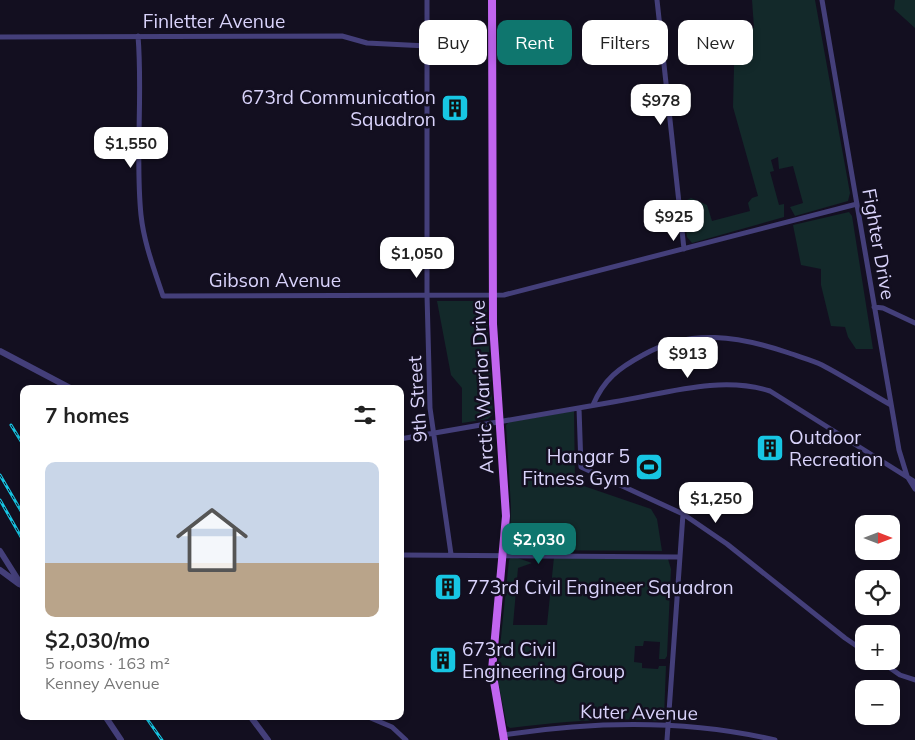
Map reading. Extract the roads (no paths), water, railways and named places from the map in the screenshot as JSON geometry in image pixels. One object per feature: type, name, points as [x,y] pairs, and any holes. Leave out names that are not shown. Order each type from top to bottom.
[{"type":"main road","name":"Arctic Warrior Drive","points":[[492,0],[493,295],[498,422],[506,516],[492,670],[504,737]]},
{"type":"street","name":"9th Street","points":[[428,0],[428,20]]},
{"type":"street","points":[[657,0],[684,249]]},
{"type":"street","name":"Fighter Drive","points":[[822,0],[891,405],[906,476],[915,490]]},
{"type":"street","name":"Gibson Avenue","points":[[138,36],[141,79],[141,214],[145,242],[163,296],[515,294],[857,204]]},
{"type":"street","name":"Finletter Avenue","points":[[0,37],[342,36],[368,43],[419,46]]},
{"type":"street","name":"9th Street","points":[[428,65],[427,295],[432,433],[451,554]]},
{"type":"street","points":[[874,307],[883,308],[915,323]]},
{"type":"street","points":[[593,405],[597,395],[617,370],[661,344],[690,338],[709,337],[757,342],[820,364],[891,405]]},
{"type":"street","points":[[0,351],[64,385]]},
{"type":"street","points":[[404,438],[714,385],[751,385],[770,391],[915,482]]},
{"type":"street","points":[[579,408],[582,467],[683,514],[727,544],[855,645]]},
{"type":"street","points":[[667,740],[678,557],[683,514]]},
{"type":"street","points":[[0,552],[20,583]]},
{"type":"street","points":[[404,555],[504,554],[678,557]]},
{"type":"street","points":[[0,570],[20,586]]},
{"type":"street","points":[[894,670],[915,680]]},
{"type":"street","points":[[108,720],[121,740]]},
{"type":"street","points":[[253,720],[268,740]]},
{"type":"street","points":[[375,720],[392,727],[406,740]]},
{"type":"street","name":"Kuter Avenue","points":[[504,737],[583,725],[668,725],[706,728],[774,740]]},
{"type":"railway","points":[[11,425],[20,440]]},
{"type":"railway","points":[[0,475],[20,509]]},
{"type":"railway","points":[[0,500],[20,535]]},
{"type":"railway","points":[[148,720],[162,740]]},
{"type":"place","name":"673rd Communication Squadron","points":[[455,108]]},
{"type":"place","name":"Outdoor Recreation","points":[[770,448]]},
{"type":"place","name":"Hangar 5 Fitness Gym","points":[[649,467]]},
{"type":"place","name":"773rd Civil Engineer Squadron","points":[[448,587]]},
{"type":"place","name":"673rd Civil Engineering Group","points":[[443,660]]}]
